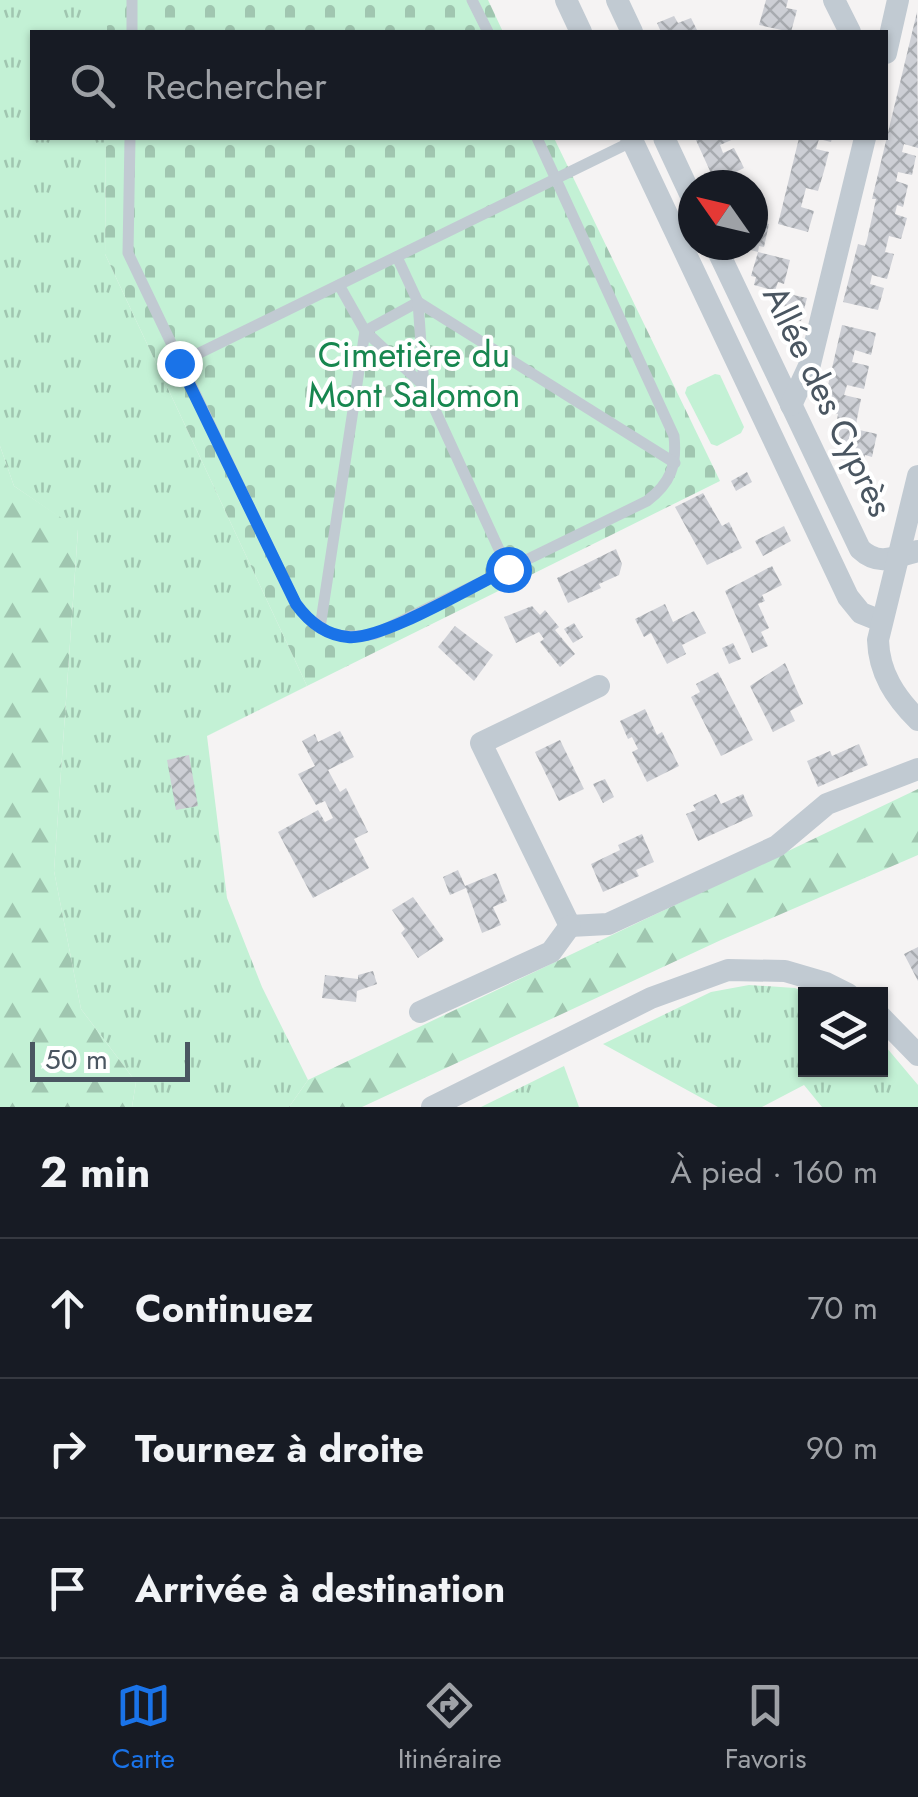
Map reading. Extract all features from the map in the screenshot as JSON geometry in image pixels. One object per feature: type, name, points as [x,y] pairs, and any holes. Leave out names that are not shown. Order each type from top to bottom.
[{"type":"street","points":[[566,0],[580,30]]},
{"type":"street","points":[[617,0],[631,30]]},
{"type":"street","points":[[834,0],[849,30]]},
{"type":"street","points":[[888,44],[898,0]]},
{"type":"street","points":[[632,140],[848,597],[861,613],[881,621]]},
{"type":"street","points":[[665,140],[679,170]]},
{"type":"street","points":[[791,405],[810,364],[865,140]]},
{"type":"street","name":"Allée des Cyprès","points":[[721,260],[860,549],[878,560],[908,554]]},
{"type":"street","points":[[918,476],[908,554],[881,621],[878,656],[900,703],[918,720]]},
{"type":"street","points":[[570,926],[481,743],[599,686]]},
{"type":"street","points":[[570,926],[608,924],[778,846],[827,804],[918,769]]},
{"type":"street","points":[[420,1012],[551,952],[570,926]]},
{"type":"street","points":[[432,1107],[652,998],[728,970],[785,971],[833,987]]},
{"type":"street","points":[[888,1024],[918,1055]]},
{"type":"lane","points":[[132,0],[132,30]]},
{"type":"lane","points":[[472,0],[487,30]]},
{"type":"lane","points":[[130,140],[128,253],[296,604],[320,628],[351,638],[376,634],[647,501],[664,488],[675,462],[674,436],[537,140]]},
{"type":"lane","points":[[179,363],[556,180],[630,140]]},
{"type":"lane","points":[[396,257],[418,302],[424,386],[508,569]]},
{"type":"lane","points":[[339,285],[365,332],[424,386]]},
{"type":"lane","points":[[418,302],[675,462]]},
{"type":"lane","points":[[365,332],[418,302]]},
{"type":"lane","points":[[320,628],[365,332]]},
{"type":"green space","points":[[0,0],[107,0],[107,30],[30,30],[30,140],[106,140],[105,254],[307,686],[207,736],[227,898],[262,987],[308,1080],[289,1107],[132,1107],[136,1082],[81,1009],[54,871],[78,530],[14,486],[0,446]]},
{"type":"green space","points":[[107,0],[488,0],[502,30],[107,30]]},
{"type":"green space","name":"Cimetière du Mont Salomon","points":[[106,140],[555,140],[720,481],[307,686],[105,254]]},
{"type":"green space","points":[[720,375],[744,427],[741,433],[717,446],[711,444],[685,393],[687,387]]},
{"type":"green space","points":[[0,446],[14,486],[78,529],[54,871],[81,1009],[136,1082],[132,1107],[0,1107]]},
{"type":"green space","points":[[918,789],[918,855],[721,940],[362,1107],[289,1107],[308,1080]]},
{"type":"green space","points":[[749,985],[798,989],[798,1077],[888,1077],[888,1049],[918,1085],[918,1107],[822,1107],[804,1085],[762,1107],[718,1107],[603,1044],[711,992]]},
{"type":"green space","points":[[564,1066],[579,1107],[481,1107]]},
{"type":"building","points":[[766,0],[788,0],[786,8],[797,10],[792,30],[759,25]]},
{"type":"building","points":[[917,12],[918,148],[904,144],[902,152],[916,156],[912,175],[898,172],[896,181],[908,185],[903,207],[897,205],[895,214],[907,218],[901,239],[889,236],[885,252],[894,254],[887,279],[872,275],[870,284],[884,288],[878,310],[843,302],[858,244],[865,246],[867,240]]},
{"type":"building","points":[[674,16],[678,23],[691,18],[697,30],[660,30],[657,23]]},
{"type":"building","points":[[696,140],[731,140],[720,145],[723,153],[734,148],[744,168],[710,170]]},
{"type":"building","points":[[799,140],[819,140],[816,149],[829,152],[818,191],[806,188],[801,207],[814,211],[808,232],[778,224]]},
{"type":"building","points":[[768,254],[790,260],[784,284],[778,282],[775,291],[754,285],[756,277],[751,276],[756,260],[768,260]]},
{"type":"building","points":[[775,291],[807,298],[801,321],[794,319],[793,325],[775,320],[776,314],[769,313]]},
{"type":"building","points":[[842,325],[876,333],[871,355],[855,350],[852,362],[869,366],[864,389],[847,385],[844,395],[861,399],[855,429],[877,434],[872,457],[865,455],[862,465],[838,459],[838,414],[822,411]]},
{"type":"building","points":[[747,472],[752,482],[736,491],[731,481]]},
{"type":"building","points":[[703,493],[722,526],[729,522],[742,548],[707,565],[675,507]]},
{"type":"building","points":[[784,526],[791,541],[763,556],[755,541]]},
{"type":"building","points":[[616,549],[622,564],[619,575],[568,603],[557,578]]},
{"type":"building","points":[[772,566],[782,585],[762,595],[765,601],[758,604],[769,628],[761,632],[768,646],[752,653],[725,591]]},
{"type":"building","points":[[665,604],[673,622],[694,611],[706,633],[682,645],[686,654],[667,664],[651,633],[644,637],[635,619]]},
{"type":"building","points":[[532,606],[540,615],[545,610],[559,627],[555,630],[575,654],[560,667],[540,642],[544,639],[539,632],[516,643],[504,617]]},
{"type":"building","points":[[574,623],[583,637],[573,643],[564,629]]},
{"type":"building","points":[[455,626],[493,655],[474,681],[438,647]]},
{"type":"building","points":[[733,643],[741,659],[729,664],[722,648]]},
{"type":"building","points":[[785,663],[803,704],[790,711],[795,721],[773,732],[750,686]]},
{"type":"building","points":[[718,672],[753,740],[721,756],[691,697],[700,692],[696,684]]},
{"type":"building","points":[[645,709],[657,735],[662,732],[679,766],[647,782],[632,752],[638,749],[632,737],[628,739],[620,721]]},
{"type":"building","points":[[340,731],[354,757],[328,770],[340,792],[346,788],[368,832],[354,839],[369,868],[313,898],[278,832],[318,810],[325,822],[333,818],[325,801],[316,805],[298,774],[315,766],[302,741],[315,734],[318,742]]},
{"type":"building","points":[[560,740],[584,789],[559,801],[535,752]]},
{"type":"building","points":[[859,744],[868,765],[818,787],[807,761],[830,751],[832,756]]},
{"type":"building","points":[[189,755],[198,806],[176,810],[167,760]]},
{"type":"building","points":[[605,779],[614,797],[603,803],[593,784]]},
{"type":"building","points":[[716,794],[721,804],[743,794],[753,816],[698,841],[686,814],[696,810],[693,805]]},
{"type":"building","points":[[642,834],[654,862],[636,870],[639,876],[603,892],[591,864]]},
{"type":"building","points":[[458,870],[465,886],[496,873],[507,901],[493,907],[501,925],[482,933],[466,888],[450,895],[443,877]]},
{"type":"building","points":[[413,897],[444,940],[418,958],[401,933],[405,929],[392,910]]},
{"type":"building","points":[[918,947],[918,981],[904,954]]},
{"type":"building","points":[[373,971],[377,984],[357,991],[356,1002],[322,998],[325,975],[358,979],[358,975]]},
{"type":"route","points":[[179,363],[296,604],[316,626],[351,638],[376,634],[508,569]]}]
